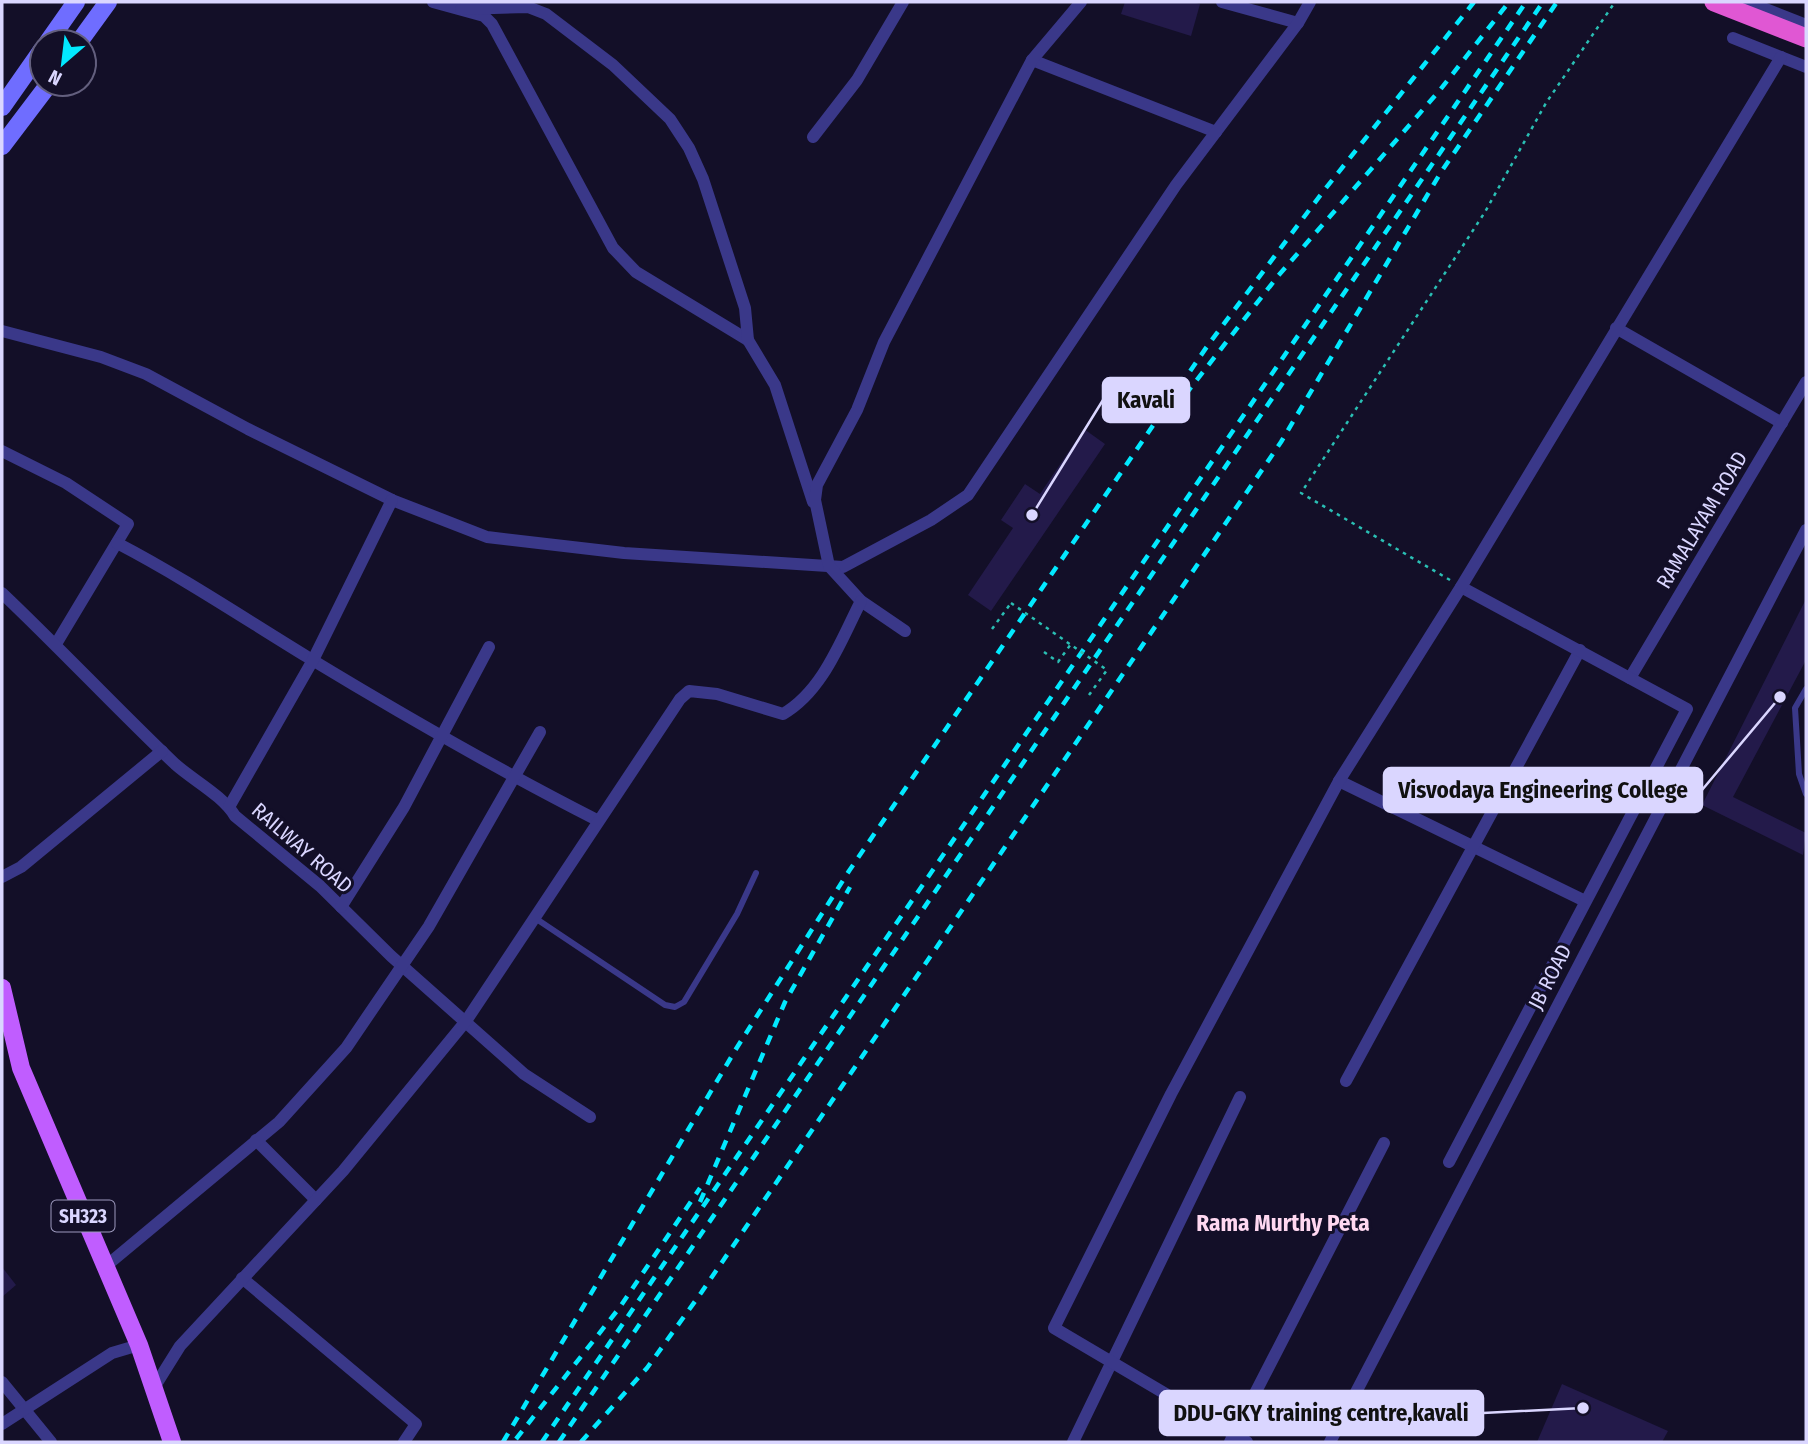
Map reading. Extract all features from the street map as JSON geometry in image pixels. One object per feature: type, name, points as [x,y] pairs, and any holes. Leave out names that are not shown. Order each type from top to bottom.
[{"type":"highway","points":[[1714,2],[1806,38]]},
{"type":"main road","points":[[58,28],[76,2]]},
{"type":"main road","points":[[89,28],[108,2]]},
{"type":"main road","points":[[3,102],[28,69]]},
{"type":"main road","points":[[2,146],[39,98]]},
{"type":"main road","name":"SH323","points":[[2,988],[21,1068],[106,1266],[134,1346],[155,1386],[172,1442]]},
{"type":"street","points":[[433,2],[484,16],[492,24],[613,248],[636,272],[748,340]]},
{"type":"street","points":[[813,138],[857,80],[903,2]]},
{"type":"street","points":[[1222,2],[1298,23]]},
{"type":"street","points":[[2,331],[101,357],[146,374],[248,429],[392,500],[487,537],[624,553],[843,567],[931,520],[968,495],[1105,288],[1216,132],[1298,23],[1310,2]]},
{"type":"street","points":[[1748,2],[1806,25]]},
{"type":"street","points":[[905,631],[862,601],[829,566],[815,499],[817,485],[857,410],[884,341],[1032,60],[1077,3]]},
{"type":"street","points":[[461,9],[528,7],[545,14],[612,65],[670,119],[690,148],[719,224],[745,308],[748,340],[775,386],[819,518]]},
{"type":"street","points":[[1733,38],[1806,67]]},
{"type":"street","points":[[1247,1442],[1232,1439],[1054,1328],[1171,1094],[1339,781],[1461,587],[1781,57]]},
{"type":"street","points":[[1032,60],[1216,132]]},
{"type":"street","points":[[3,102],[28,114]]},
{"type":"street","points":[[1616,328],[1782,424]]},
{"type":"street","name":"RAMALAYAM ROAD","points":[[1630,678],[1806,382]]},
{"type":"street","points":[[2,451],[66,483],[128,524],[56,644]]},
{"type":"street","points":[[229,807],[313,660],[392,500]]},
{"type":"street","name":"JB ROAD","points":[[1330,1442],[1806,530]]},
{"type":"street","points":[[117,543],[181,577],[313,660],[514,777],[597,820]]},
{"type":"street","points":[[1450,1162],[1687,709],[1461,587]]},
{"type":"street","name":"RAILWAY ROAD","points":[[2,593],[194,782],[229,807],[235,816],[341,907],[524,1074],[590,1117]]},
{"type":"street","points":[[155,1386],[180,1346],[316,1200],[397,1108],[466,1021],[534,916],[560,882],[597,820],[680,699],[689,691],[717,694],[783,714],[797,706],[822,676],[862,601]]},
{"type":"street","points":[[341,907],[404,807],[489,647]]},
{"type":"street","points":[[1346,1081],[1580,650]]},
{"type":"street","points":[[106,1266],[256,1140],[310,1090],[354,1037],[404,967],[540,732]]},
{"type":"street","points":[[2,877],[21,867],[162,751]]},
{"type":"street","points":[[1339,781],[1586,901]]},
{"type":"street","points":[[1073,1442],[1240,1097]]},
{"type":"street","points":[[256,1140],[316,1200]]},
{"type":"street","points":[[1232,1439],[1384,1143]]},
{"type":"street","points":[[242,1278],[416,1424],[404,1442]]},
{"type":"street","points":[[2,1424],[113,1353],[134,1346]]},
{"type":"street","points":[[2,1382],[51,1442]]},
{"type":"lane","points":[[1806,689],[1795,709],[1799,774],[1806,794]]},
{"type":"lane","points":[[534,916],[665,1005],[675,1007],[684,1002],[737,914],[756,873]]},
{"type":"path","points":[[1461,587],[1301,493],[1485,212],[1546,103],[1615,2]]},
{"type":"path","points":[[992,629],[1011,603],[1107,670],[1089,695]]},
{"type":"path","points":[[1044,652],[1058,662],[1071,645]]},
{"type":"building","points":[[1125,2],[1200,4],[1191,36],[1121,14]]},
{"type":"building","points":[[1084,429],[1105,444],[991,611],[968,595],[1013,528],[1001,520],[1025,484],[1040,494]]},
{"type":"building","points":[[1806,599],[1806,660],[1733,797],[1806,833],[1803,855],[1702,805]]},
{"type":"building","points":[[2,1267],[16,1285],[2,1297]]},
{"type":"building","points":[[1562,1384],[1668,1431],[1662,1442],[1537,1442]]},
{"type":"railway","points":[[503,1442],[736,1049],[849,871],[1208,345],[1322,193],[1474,2]]},
{"type":"railway","points":[[1185,395],[1278,276],[1440,90],[1509,2]]},
{"type":"railway","points":[[542,1442],[1526,2]]},
{"type":"railway","points":[[559,1442],[1543,2]]},
{"type":"railway","points":[[581,1442],[647,1368],[701,1293],[1281,442],[1441,172],[1557,2]]},
{"type":"railway","points":[[700,1202],[785,1002],[850,887]]},
{"type":"railway","points":[[516,1439],[620,1307],[700,1188]]},
{"type":"place","name":"Kavali","points":[[1032,515]]},
{"type":"place","name":"Visvodaya Engineering College","points":[[1780,697]]},
{"type":"place","name":"DDU-GKY training centre,kavali","points":[[1583,1408]]},
{"type":"district","name":"Rama Murthy Peta","points":[[1283,1223]]}]
